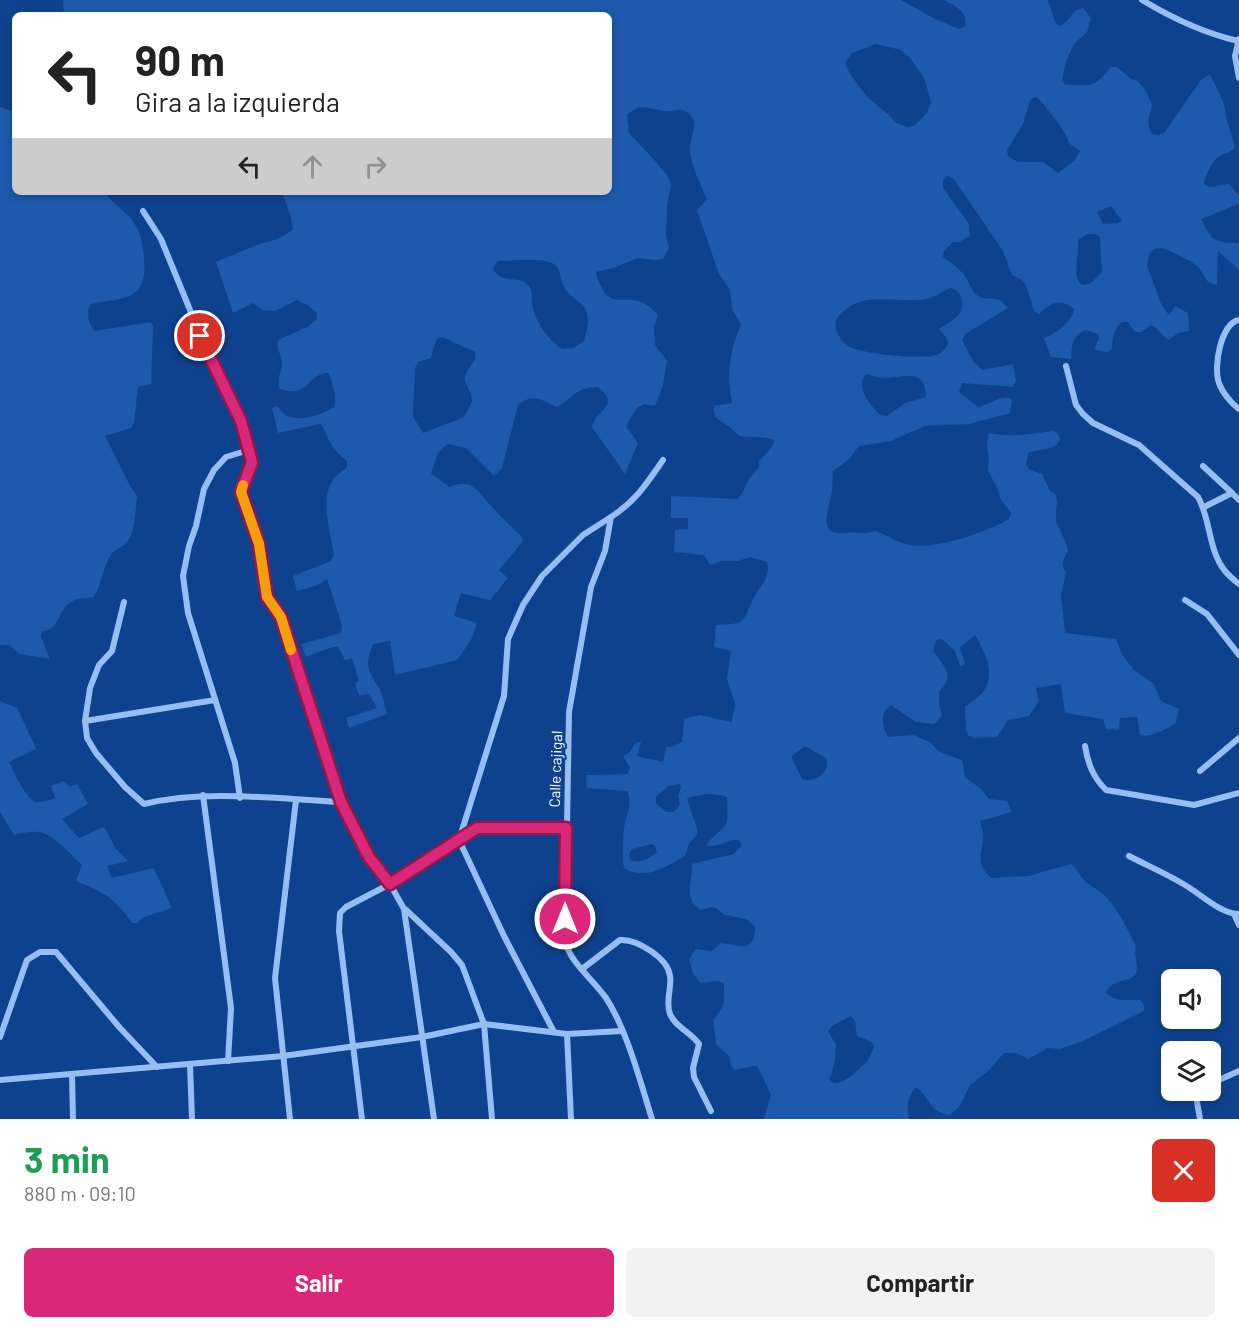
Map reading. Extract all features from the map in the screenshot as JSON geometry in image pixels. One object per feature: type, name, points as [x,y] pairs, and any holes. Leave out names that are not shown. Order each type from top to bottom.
[{"type":"street","points":[[1142,0],[1190,26],[1219,37],[1238,40],[1235,56],[1239,78]]},
{"type":"street","points":[[143,211],[161,239],[208,354],[241,421],[252,462],[241,492],[259,544],[267,597],[281,617],[341,802],[369,857],[390,884],[404,909],[462,965],[484,1024],[492,1119]]},
{"type":"street","points":[[1239,320],[1233,321],[1225,329],[1216,366],[1218,382],[1239,409]]},
{"type":"street","points":[[1066,366],[1076,405],[1083,414],[1093,423],[1139,445],[1198,497],[1203,507],[1214,551],[1225,572],[1239,584]]},
{"type":"street","points":[[240,798],[236,763],[188,613],[183,576],[204,489],[214,470],[226,457],[249,450]]},
{"type":"street","points":[[554,1032],[504,936],[459,840],[504,696],[508,639],[523,605],[542,576],[583,535],[638,496],[663,460]]},
{"type":"street","points":[[1203,466],[1239,500]]},
{"type":"street","points":[[1203,507],[1232,493]]},
{"type":"street","name":"Calle cajigal","points":[[611,517],[605,551],[591,587],[569,712],[565,941],[568,951],[605,997],[622,1032],[652,1119]]},
{"type":"street","points":[[1185,600],[1207,614],[1239,655]]},
{"type":"street","points":[[124,602],[112,651],[99,664],[90,688],[86,721],[87,738],[96,753],[125,788],[144,804],[170,798],[203,795],[341,802]]},
{"type":"street","points":[[86,721],[215,700]]},
{"type":"street","points":[[1200,771],[1239,738]]},
{"type":"street","points":[[1084,746],[1095,780],[1106,790],[1194,805],[1239,793]]},
{"type":"street","points":[[203,795],[231,1008],[228,1061]]},
{"type":"street","points":[[290,1119],[275,978],[296,800]]},
{"type":"street","points":[[362,1119],[339,931],[340,913],[346,907],[390,884],[477,828],[566,828]]},
{"type":"street","points":[[1129,856],[1185,885],[1212,903],[1237,914],[1239,925]]},
{"type":"street","points":[[404,909],[434,1119]]},
{"type":"street","points":[[582,969],[620,940],[636,944],[664,962],[671,977],[668,1001],[670,1014],[676,1024],[686,1030],[699,1044],[693,1068],[694,1077],[711,1111]]},
{"type":"street","points":[[0,1037],[2,1025],[27,960],[40,952],[56,952],[120,1028],[158,1067]]},
{"type":"street","points":[[0,1080],[283,1056],[422,1037],[484,1024],[567,1034],[622,1032]]},
{"type":"street","points":[[567,1034],[571,1119]]},
{"type":"street","points":[[190,1064],[192,1119]]},
{"type":"street","points":[[1221,1079],[1239,1071]]},
{"type":"street","points":[[72,1075],[73,1119]]},
{"type":"street","points":[[1197,1101],[1200,1119]]},
{"type":"shaded area","points":[[63,0],[901,0],[959,29],[965,26],[963,13],[944,0],[1048,0],[1055,22],[1059,26],[1066,22],[1075,11],[1083,8],[1091,18],[1087,32],[1074,44],[1066,61],[1062,79],[1065,85],[1091,84],[1100,79],[1111,67],[1117,67],[1145,89],[1152,105],[1148,123],[1152,134],[1158,135],[1164,133],[1201,80],[1210,74],[1224,104],[1235,147],[1216,159],[1211,165],[1204,184],[1210,187],[1229,184],[1239,196],[1239,204],[1201,219],[1215,239],[1239,243],[1239,270],[1218,251],[1217,285],[1208,282],[1191,262],[1160,248],[1154,249],[1149,254],[1147,266],[1162,306],[1169,315],[1175,306],[1188,313],[1189,331],[1178,333],[1169,340],[1151,325],[1141,332],[1135,332],[1128,322],[1122,322],[1114,334],[1112,349],[1107,352],[1095,350],[1099,339],[1098,334],[1086,330],[1075,338],[1071,359],[1051,357],[1044,338],[1067,323],[1074,309],[1060,302],[1051,304],[1039,314],[1034,311],[1026,285],[1012,275],[1003,251],[954,179],[947,176],[943,181],[943,188],[969,224],[970,236],[959,242],[953,242],[944,251],[943,257],[963,273],[972,289],[981,298],[996,299],[1008,308],[965,334],[962,340],[973,361],[982,370],[1013,364],[1016,381],[1013,387],[962,383],[959,392],[978,407],[1001,398],[1009,398],[1012,400],[1010,413],[969,424],[925,426],[891,441],[859,446],[848,460],[833,471],[826,521],[831,531],[837,533],[875,531],[910,545],[921,546],[975,534],[1009,519],[1011,513],[1000,498],[988,471],[989,433],[1021,435],[1053,430],[1058,434],[1060,440],[1054,446],[1028,453],[1026,465],[1030,470],[1042,474],[1050,491],[1056,497],[1056,521],[1068,550],[1063,563],[1066,572],[1061,595],[1065,633],[1116,639],[1123,656],[1134,670],[1154,684],[1161,701],[1179,709],[1176,723],[1164,730],[1144,736],[1140,735],[1137,717],[1120,718],[1119,730],[1106,729],[1103,719],[1065,713],[1061,684],[1036,688],[1039,701],[1029,716],[1008,720],[997,737],[974,738],[969,736],[966,731],[965,707],[981,694],[989,680],[986,657],[975,635],[960,647],[965,664],[960,666],[955,651],[942,639],[936,640],[933,651],[946,671],[947,681],[939,692],[942,716],[934,724],[916,722],[891,705],[883,716],[883,724],[888,737],[913,735],[930,742],[938,751],[962,760],[965,777],[981,789],[989,799],[1007,801],[1012,812],[980,821],[983,836],[981,862],[991,878],[1028,876],[1071,864],[1086,882],[1105,896],[1120,916],[1136,946],[1137,968],[1133,977],[1113,984],[1106,992],[1117,999],[1140,1000],[1144,1005],[1144,1011],[1083,1041],[1060,1049],[1048,1048],[1028,1059],[1016,1053],[1004,1053],[988,1071],[970,1085],[959,1107],[950,1115],[934,1108],[916,1087],[908,1102],[909,1119],[764,1119],[771,1095],[758,1067],[735,1070],[731,1066],[729,1056],[716,1044],[713,1020],[723,1003],[724,983],[718,981],[701,983],[693,974],[689,959],[696,949],[712,951],[721,943],[749,945],[754,935],[755,926],[746,919],[725,915],[711,907],[700,910],[691,900],[692,864],[734,854],[742,845],[739,840],[731,840],[715,846],[706,845],[727,822],[727,797],[707,794],[687,799],[697,834],[689,844],[685,856],[648,873],[632,872],[624,868],[624,829],[630,800],[627,791],[587,788],[586,775],[628,774],[630,768],[623,756],[630,752],[636,742],[641,742],[637,756],[663,762],[666,746],[671,747],[682,742],[684,719],[700,715],[732,722],[735,704],[727,679],[731,651],[714,647],[716,625],[735,624],[746,616],[768,573],[767,562],[750,557],[710,565],[704,555],[674,552],[675,530],[688,529],[688,518],[671,518],[671,496],[738,499],[747,482],[759,467],[759,461],[775,441],[740,435],[714,414],[714,406],[732,403],[729,382],[730,363],[741,324],[732,309],[730,290],[719,274],[697,210],[707,199],[690,153],[694,120],[690,115],[683,110],[664,111],[641,107],[627,115],[629,133],[657,163],[671,184],[666,236],[669,247],[663,259],[637,258],[614,268],[596,272],[606,295],[614,299],[641,302],[658,315],[654,327],[655,345],[667,361],[663,385],[655,406],[644,404],[637,408],[626,426],[638,443],[625,474],[592,427],[608,403],[605,393],[598,387],[579,391],[557,407],[533,398],[518,405],[502,468],[494,476],[466,448],[447,444],[438,453],[431,473],[449,487],[465,484],[476,489],[522,537],[523,541],[499,570],[508,578],[490,600],[461,593],[454,616],[477,623],[471,640],[457,660],[395,675],[390,641],[373,644],[368,664],[380,690],[387,714],[349,728],[346,718],[377,708],[369,694],[359,695],[355,683],[359,681],[352,658],[345,660],[338,647],[306,657],[301,644],[341,633],[342,625],[327,579],[318,585],[297,591],[293,576],[331,561],[334,555],[327,517],[327,497],[333,480],[347,467],[347,461],[333,448],[320,424],[278,433],[272,408],[277,406],[292,418],[304,418],[323,413],[334,407],[334,390],[328,373],[321,374],[297,390],[280,389],[279,385],[282,364],[278,340],[307,327],[317,319],[317,313],[297,300],[275,311],[263,310],[253,303],[233,313],[216,262],[259,244],[278,239],[293,230],[283,195],[612,195],[612,12],[64,12]],"holes":[[[876,44],[901,50],[910,58],[924,78],[931,102],[927,113],[914,126],[908,127],[896,123],[868,98],[850,74],[845,63],[852,53]],[[1035,97],[1040,100],[1062,128],[1070,144],[1080,151],[1074,161],[1058,173],[1043,162],[1018,162],[1008,156],[1007,150],[1023,124],[1030,100]],[[1111,206],[1122,221],[1103,224],[1097,212]],[[1088,234],[1100,237],[1102,272],[1090,284],[1082,285],[1077,276],[1078,240]],[[535,260],[554,264],[558,268],[565,288],[586,310],[588,325],[584,341],[573,348],[562,349],[557,345],[539,323],[532,303],[530,287],[520,280],[500,277],[493,268],[498,261]],[[951,288],[961,297],[962,308],[957,317],[939,329],[948,343],[944,350],[936,355],[906,357],[857,350],[845,343],[837,332],[835,325],[838,317],[849,307],[858,303],[878,299],[920,300],[933,297]],[[442,337],[475,352],[476,358],[465,375],[472,401],[464,417],[423,433],[413,417],[415,368],[418,362],[431,358],[436,340]],[[866,374],[880,378],[912,376],[922,381],[926,397],[905,403],[887,416],[880,415],[865,396],[862,384]],[[805,746],[826,758],[827,763],[821,776],[807,780],[802,779],[792,756]],[[680,784],[681,787],[678,796],[680,805],[674,812],[666,812],[656,803],[656,797],[668,786]],[[652,844],[657,852],[642,861],[630,860],[629,854],[632,849]],[[851,1016],[855,1021],[857,1036],[872,1042],[874,1047],[868,1060],[847,1079],[838,1083],[833,1083],[829,1079],[834,1067],[836,1045],[828,1031],[833,1025]]]},
{"type":"shaded area","points":[[0,107],[12,111],[12,195],[107,195],[133,221],[138,230],[144,258],[142,283],[131,295],[91,304],[88,314],[89,322],[95,331],[151,322],[153,327],[151,384],[138,387],[134,423],[131,428],[105,436],[137,496],[135,520],[130,537],[109,558],[94,597],[74,600],[63,610],[53,627],[42,631],[41,637],[50,659],[19,654],[10,645],[0,645]]},
{"type":"shaded area","points":[[0,701],[17,708],[36,749],[9,762],[28,796],[36,802],[46,801],[55,798],[51,786],[63,781],[70,787],[77,784],[88,804],[62,819],[79,838],[104,827],[116,849],[128,861],[107,866],[112,878],[154,868],[172,908],[132,923],[120,907],[108,897],[76,881],[82,865],[56,841],[39,832],[14,835],[0,812]]},
{"type":"slow traffic","points":[[243,485],[241,492],[259,544],[267,597],[281,617],[291,650]]},
{"type":"route","points":[[200,336],[241,421],[252,462],[241,492],[259,544],[267,597],[281,617],[341,802],[369,857],[390,884],[477,828],[566,828],[565,919]]}]
